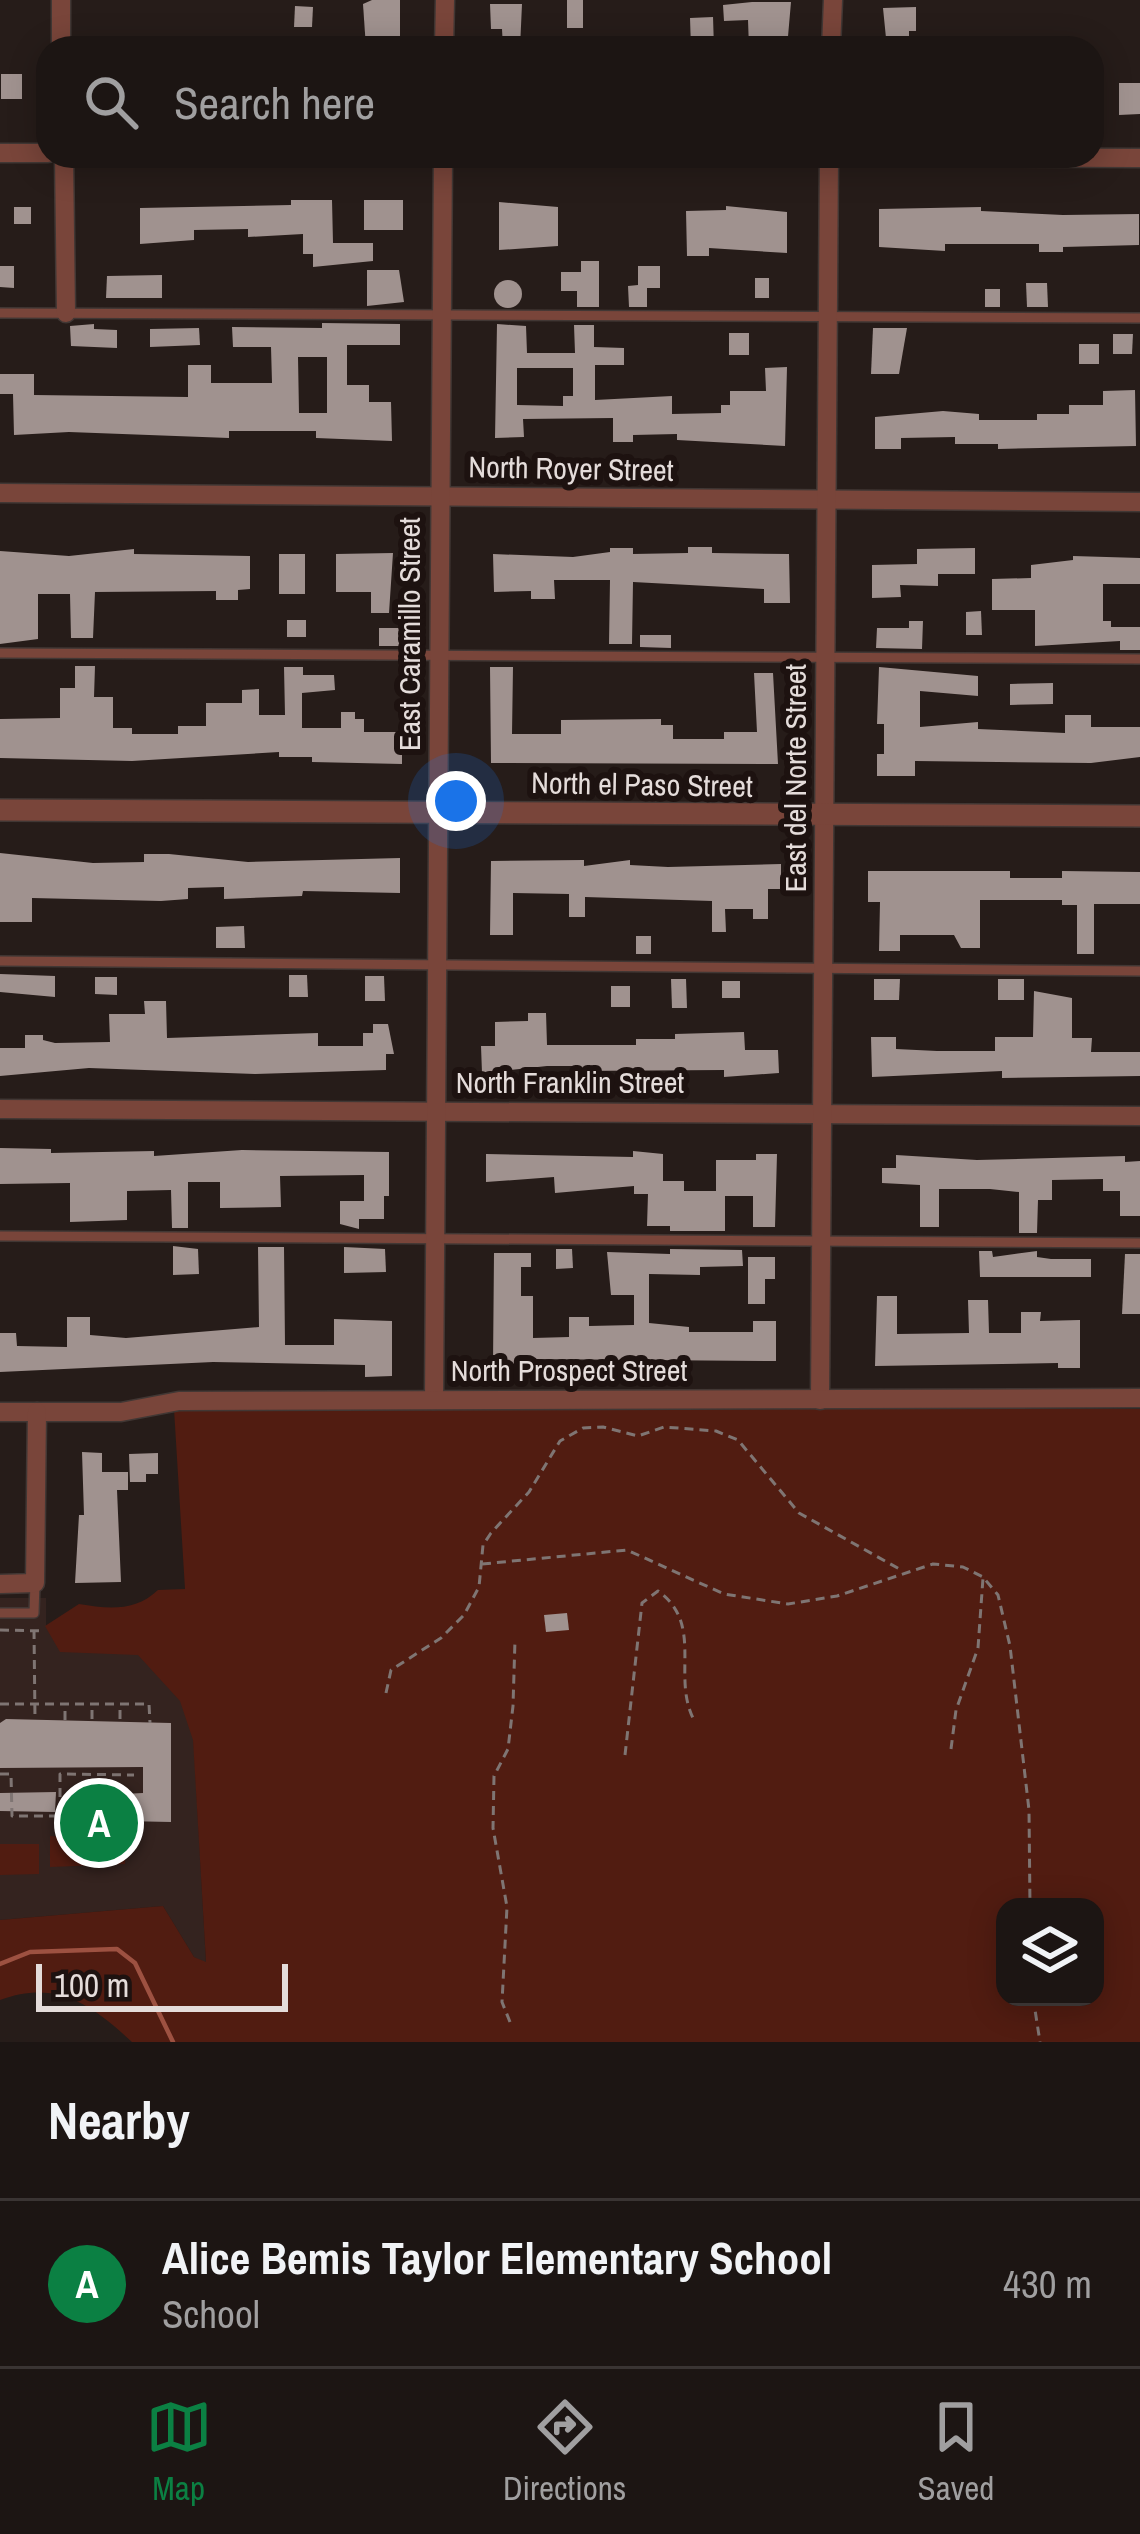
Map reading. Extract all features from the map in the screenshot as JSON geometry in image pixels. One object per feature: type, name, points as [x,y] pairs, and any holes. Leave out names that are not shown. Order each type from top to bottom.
[{"type":"street","points":[[61,0],[61,36]]},
{"type":"street","points":[[444,36],[445,0]]},
{"type":"street","points":[[832,36],[833,0]]},
{"type":"street","points":[[0,153],[36,153]]},
{"type":"street","points":[[1104,158],[1140,158]]},
{"type":"street","points":[[64,168],[66,313]]},
{"type":"street","name":"East Caramillo Street","points":[[434,1400],[442,168]]},
{"type":"street","name":"East del Norte Street","points":[[820,1400],[829,168]]},
{"type":"street","name":"North Royer Street","points":[[0,493],[1140,502]]},
{"type":"street","name":"North el Paso Street","points":[[0,810],[1140,816]]},
{"type":"street","name":"North Franklin Street","points":[[0,1108],[1140,1116]]},
{"type":"street","name":"North Prospect Street","points":[[0,1412],[121,1412],[179,1401],[1140,1398]]},
{"type":"street","points":[[0,1584],[35,1583],[37,1412]]},
{"type":"lane","points":[[0,313],[1140,318]]},
{"type":"lane","points":[[0,653],[1140,659]]},
{"type":"lane","points":[[0,962],[1140,970]]},
{"type":"lane","points":[[0,1235],[1140,1243]]},
{"type":"lane","points":[[0,1613],[34,1613],[35,1583]]},
{"type":"path","points":[[386,1694],[391,1670],[464,1616],[479,1587],[490,1533],[529,1492],[560,1441],[583,1428],[638,1436],[664,1427],[716,1431],[738,1440],[799,1513],[903,1570]]},
{"type":"path","points":[[482,1564],[627,1550],[724,1594],[788,1604],[837,1596],[903,1570],[945,1564],[983,1576],[998,1595],[1010,1646],[1029,1810],[1030,1898]]},
{"type":"path","points":[[951,1750],[956,1710],[978,1648],[983,1576]]},
{"type":"path","points":[[625,1755],[636,1632],[642,1603],[658,1592],[671,1601],[683,1623],[688,1654],[682,1677],[692,1718]]},
{"type":"path","points":[[0,1630],[45,1631]]},
{"type":"path","points":[[34,1630],[35,1719]]},
{"type":"path","points":[[510,2022],[502,2002],[507,1907],[493,1828],[494,1776],[508,1749],[515,1640]]},
{"type":"path","points":[[0,1704],[149,1704],[150,1723]]},
{"type":"path","points":[[64,1720],[65,1704]]},
{"type":"path","points":[[92,1704],[92,1719]]},
{"type":"path","points":[[120,1704],[120,1719]]},
{"type":"path","points":[[0,1774],[11,1774],[12,1816],[59,1816],[60,1774],[134,1775]]},
{"type":"path","points":[[1034,2006],[1040,2042]]},
{"type":"shaded area","points":[[174,1409],[1140,1409],[1140,2042],[132,2042],[72,1999],[39,1993],[0,2000],[0,1920],[163,1906],[194,1957],[206,1962],[193,1740],[180,1701],[138,1655],[60,1652],[45,1626],[79,1604],[121,1607],[158,1590],[185,1589]]},
{"type":"shaded area","points":[[0,1598],[46,1598],[46,1626],[187,1624],[206,1963],[194,1957],[163,1906],[0,1920]]},
{"type":"shaded area","points":[[50,1836],[126,1842],[125,1864],[50,1867]]},
{"type":"shaded area","points":[[0,1844],[39,1844],[39,1874],[0,1875]]},
{"type":"building","points":[[400,0],[400,36],[365,36],[363,4]]},
{"type":"building","points":[[567,0],[583,0],[583,28],[567,28]]},
{"type":"building","points":[[791,2],[788,36],[749,36],[748,20],[724,21],[723,5]]},
{"type":"building","points":[[490,4],[522,4],[521,36],[502,36],[502,29],[491,29]]},
{"type":"building","points":[[295,6],[313,7],[312,27],[294,27]]},
{"type":"building","points":[[916,7],[916,31],[909,31],[909,36],[886,36],[883,8]]},
{"type":"building","points":[[713,17],[714,36],[691,36],[690,18]]},
{"type":"building","points":[[1,74],[22,74],[22,99],[1,99]]},
{"type":"building","points":[[1119,83],[1140,83],[1140,114],[1119,115]]},
{"type":"building","points":[[291,200],[332,200],[333,243],[373,243],[373,261],[313,267],[313,254],[303,254],[303,234],[248,237],[248,229],[194,230],[194,240],[140,244],[140,208],[291,205]]},
{"type":"building","points":[[364,200],[403,200],[403,230],[364,230]]},
{"type":"building","points":[[499,202],[558,207],[558,246],[499,250]]},
{"type":"building","points":[[726,206],[787,212],[787,253],[709,248],[709,256],[687,256],[686,211],[726,210]]},
{"type":"building","points":[[14,207],[31,207],[31,224],[14,224]]},
{"type":"building","points":[[981,207],[981,211],[1063,215],[1139,214],[1139,245],[1063,247],[1063,252],[1039,252],[1039,244],[945,244],[945,251],[879,247],[879,209]]},
{"type":"building","points":[[581,261],[599,261],[599,307],[577,307],[577,291],[561,291],[561,272],[581,272]]},
{"type":"building","points":[[0,266],[14,266],[14,288],[0,287]]},
{"type":"building","points":[[638,266],[660,266],[660,288],[647,288],[647,307],[629,307],[628,286],[638,285]]},
{"type":"building","points":[[367,270],[399,270],[404,302],[367,306]]},
{"type":"building","points":[[162,275],[162,298],[106,298],[107,276]]},
{"type":"building","points":[[755,278],[769,278],[769,298],[755,298]]},
{"type":"building","points":[[508,280],[518,284],[522,294],[518,304],[508,308],[498,304],[494,294],[498,284]]},
{"type":"building","points":[[1026,283],[1047,283],[1048,307],[1027,307]]},
{"type":"building","points":[[985,289],[1000,289],[1000,307],[985,307]]},
{"type":"building","points":[[322,323],[400,324],[400,345],[347,345],[347,385],[369,385],[369,402],[391,402],[392,441],[316,438],[316,431],[229,431],[229,438],[69,432],[14,435],[13,394],[0,394],[0,374],[34,374],[34,395],[188,397],[188,365],[211,365],[211,383],[272,383],[271,347],[233,347],[232,327],[322,328]],"holes":[[[298,357],[327,357],[327,413],[299,413]]]},
{"type":"building","points":[[94,324],[94,329],[117,330],[117,348],[71,346],[70,326]]},
{"type":"building","points":[[497,324],[526,326],[527,353],[575,353],[574,325],[594,325],[594,347],[624,348],[624,365],[595,365],[595,400],[672,396],[672,414],[721,413],[721,405],[730,405],[730,391],[766,391],[765,368],[787,367],[785,446],[677,440],[677,434],[633,435],[633,442],[613,442],[613,418],[523,419],[524,437],[495,438]],"holes":[[[517,368],[573,368],[573,396],[563,396],[563,406],[517,405]]]},
{"type":"building","points":[[199,328],[200,345],[150,347],[150,329]]},
{"type":"building","points":[[873,328],[907,328],[899,374],[871,374]]},
{"type":"building","points":[[729,333],[749,333],[749,355],[729,355]]},
{"type":"building","points":[[1113,334],[1133,334],[1132,354],[1113,354]]},
{"type":"building","points":[[1079,344],[1099,344],[1099,364],[1079,364]]},
{"type":"building","points":[[1135,390],[1136,446],[998,449],[998,444],[955,444],[955,437],[901,438],[901,449],[875,449],[875,417],[943,411],[979,414],[979,420],[1037,420],[1037,414],[1069,414],[1069,405],[1103,405],[1103,391]]},
{"type":"building","points":[[688,547],[712,547],[712,553],[789,554],[790,603],[764,603],[764,589],[633,582],[632,644],[609,644],[610,580],[554,580],[555,599],[531,599],[531,591],[494,592],[493,554],[573,557],[610,552],[610,548],[633,548],[633,554],[688,553]]},
{"type":"building","points":[[975,548],[975,574],[938,574],[938,586],[900,585],[901,597],[872,598],[872,565],[917,564],[917,549]]},
{"type":"building","points":[[134,549],[134,554],[250,556],[250,589],[238,590],[238,600],[216,600],[216,591],[95,592],[93,638],[71,638],[70,594],[38,594],[38,639],[0,644],[0,551],[69,556]]},
{"type":"building","points":[[393,553],[389,613],[371,613],[371,592],[336,592],[336,554]]},
{"type":"building","points":[[279,554],[305,554],[305,594],[279,594]]},
{"type":"building","points":[[1073,556],[1140,558],[1140,584],[1103,584],[1103,621],[1111,621],[1111,627],[1140,627],[1140,650],[1120,650],[1120,641],[1035,646],[1035,610],[992,610],[992,579],[1031,578],[1031,565],[1073,560]]},
{"type":"building","points":[[981,611],[982,635],[966,635],[966,612]]},
{"type":"building","points":[[287,620],[306,620],[306,637],[287,637]]},
{"type":"building","points":[[909,621],[923,621],[922,649],[876,648],[877,628],[909,628]]},
{"type":"building","points":[[379,628],[401,628],[400,646],[379,646]]},
{"type":"building","points":[[640,635],[671,635],[671,648],[640,647]]},
{"type":"building","points":[[75,666],[95,666],[94,697],[113,697],[113,728],[132,728],[132,734],[178,734],[178,726],[206,726],[206,703],[242,703],[242,690],[259,689],[259,715],[285,715],[284,667],[303,667],[303,675],[334,675],[335,690],[302,693],[302,728],[341,728],[341,712],[355,712],[355,719],[364,719],[364,732],[402,732],[402,764],[312,762],[312,757],[279,757],[279,752],[132,761],[0,758],[0,719],[60,718],[60,688],[75,688]]},
{"type":"building","points":[[490,667],[513,667],[512,734],[561,734],[561,720],[661,719],[661,725],[673,725],[673,739],[724,739],[724,732],[757,732],[754,673],[773,673],[778,764],[491,763]]},
{"type":"building","points":[[879,667],[978,676],[978,696],[920,691],[920,727],[978,722],[978,729],[1065,733],[1065,715],[1091,715],[1091,727],[1140,727],[1140,757],[1091,763],[915,761],[915,776],[877,776],[877,754],[884,754],[884,724],[877,724]]},
{"type":"building","points":[[1053,683],[1053,704],[1010,705],[1010,684]]},
{"type":"building","points":[[0,853],[93,863],[144,862],[144,854],[248,862],[400,858],[400,893],[303,891],[302,896],[224,899],[224,887],[188,888],[188,899],[161,901],[32,898],[32,922],[0,922]]},
{"type":"building","points":[[584,860],[584,866],[630,860],[630,865],[668,867],[781,864],[781,889],[768,889],[768,919],[753,919],[753,909],[725,909],[726,932],[712,932],[712,901],[585,897],[585,917],[569,917],[569,894],[513,893],[513,935],[490,935],[491,861]]},
{"type":"building","points":[[868,871],[1010,871],[1010,878],[1062,878],[1062,871],[1140,872],[1140,904],[1094,904],[1094,954],[1077,954],[1077,905],[1062,905],[1062,900],[980,900],[980,948],[961,948],[954,935],[900,935],[900,951],[879,951],[880,902],[868,902]]},
{"type":"building","points":[[244,926],[245,948],[216,948],[216,927]]},
{"type":"building","points":[[636,936],[651,936],[651,954],[636,954]]},
{"type":"building","points":[[0,974],[55,976],[55,997],[0,992]]},
{"type":"building","points":[[289,975],[307,975],[308,997],[289,997]]},
{"type":"building","points":[[365,976],[384,976],[385,1001],[365,1001]]},
{"type":"building","points":[[95,977],[117,977],[117,995],[95,994]]},
{"type":"building","points":[[671,979],[686,979],[687,1008],[672,1008]]},
{"type":"building","points":[[874,979],[900,979],[899,1000],[874,1000]]},
{"type":"building","points":[[998,979],[1024,979],[1024,1000],[998,1000]]},
{"type":"building","points":[[722,981],[740,981],[740,998],[722,998]]},
{"type":"building","points":[[611,986],[630,986],[630,1007],[611,1007]]},
{"type":"building","points":[[1034,991],[1072,998],[1072,1038],[1092,1038],[1091,1052],[1140,1052],[1140,1076],[1002,1078],[1002,1071],[872,1077],[871,1037],[896,1037],[896,1049],[995,1051],[995,1037],[1033,1037]]},
{"type":"building","points":[[144,1001],[166,1001],[167,1038],[318,1033],[318,1046],[363,1046],[363,1033],[373,1033],[373,1024],[388,1024],[394,1054],[386,1054],[386,1070],[255,1074],[89,1068],[0,1076],[0,1048],[25,1048],[25,1035],[43,1035],[43,1040],[55,1043],[110,1042],[109,1014],[145,1014]]},
{"type":"building","points":[[528,1013],[546,1013],[547,1045],[636,1045],[636,1039],[675,1039],[675,1034],[744,1032],[745,1050],[778,1050],[779,1073],[724,1077],[724,1070],[572,1071],[573,1066],[547,1066],[482,1073],[481,1046],[495,1046],[495,1022],[528,1021]]},
{"type":"building","points":[[0,1148],[51,1149],[51,1153],[154,1151],[154,1156],[242,1150],[389,1152],[389,1196],[384,1196],[384,1219],[359,1219],[359,1229],[340,1224],[340,1201],[364,1201],[364,1175],[280,1176],[281,1207],[220,1208],[220,1182],[188,1182],[188,1228],[172,1228],[171,1190],[127,1191],[127,1220],[70,1222],[70,1183],[0,1184]]},
{"type":"building","points":[[633,1151],[663,1154],[663,1181],[684,1181],[684,1191],[716,1191],[716,1160],[756,1160],[756,1154],[777,1154],[775,1227],[753,1227],[753,1196],[725,1196],[725,1231],[670,1231],[670,1226],[647,1226],[648,1194],[634,1194],[634,1186],[555,1193],[554,1177],[486,1182],[486,1154],[633,1157]]},
{"type":"building","points":[[896,1155],[977,1160],[1125,1156],[1125,1162],[1140,1161],[1140,1216],[1120,1216],[1120,1191],[1103,1191],[1103,1179],[1052,1180],[1052,1200],[1038,1200],[1037,1233],[1019,1233],[1019,1192],[990,1189],[939,1189],[939,1227],[920,1227],[920,1185],[882,1183],[882,1168],[896,1168]]},
{"type":"building","points":[[173,1246],[198,1249],[199,1274],[173,1275]]},
{"type":"building","points":[[258,1247],[284,1247],[285,1345],[334,1345],[334,1319],[392,1321],[392,1376],[365,1377],[365,1365],[213,1362],[0,1372],[0,1333],[16,1333],[17,1346],[67,1347],[67,1317],[90,1317],[90,1335],[126,1338],[259,1327]]},
{"type":"building","points":[[344,1247],[385,1249],[386,1272],[344,1273]]},
{"type":"building","points":[[556,1249],[572,1249],[573,1268],[556,1269]]},
{"type":"building","points":[[670,1249],[742,1250],[743,1266],[700,1267],[700,1275],[649,1274],[649,1323],[689,1327],[689,1332],[753,1332],[753,1321],[776,1321],[776,1361],[528,1359],[528,1364],[493,1365],[494,1253],[531,1253],[531,1267],[521,1267],[521,1296],[533,1296],[533,1338],[569,1337],[569,1317],[589,1317],[589,1326],[634,1325],[634,1295],[611,1295],[607,1252],[670,1254]]},
{"type":"building","points":[[979,1251],[992,1251],[993,1257],[1037,1251],[1037,1257],[1091,1259],[1091,1277],[980,1277]]},
{"type":"building","points":[[1125,1254],[1140,1254],[1140,1314],[1122,1314]]},
{"type":"building","points":[[748,1257],[775,1257],[775,1279],[765,1279],[765,1304],[748,1304]]},
{"type":"building","points":[[877,1296],[897,1296],[897,1334],[969,1333],[968,1300],[988,1300],[989,1333],[1021,1333],[1021,1312],[1041,1312],[1040,1321],[1080,1320],[1080,1368],[1058,1368],[1058,1363],[875,1366]]},
{"type":"building","points":[[82,1452],[102,1453],[102,1472],[128,1472],[128,1490],[117,1490],[121,1582],[75,1583],[79,1515],[84,1515]]},
{"type":"building","points":[[158,1453],[158,1474],[146,1474],[146,1482],[130,1482],[129,1454]]},
{"type":"building","points":[[567,1613],[569,1630],[546,1632],[544,1615]]},
{"type":"building","points":[[6,1719],[171,1723],[171,1822],[123,1821],[123,1794],[143,1793],[143,1767],[0,1768],[0,1723]]},
{"type":"building","points":[[56,1792],[55,1812],[0,1811],[0,1793]]},
{"type":"waterway","points":[[0,1964],[30,1952],[117,1949],[135,1963],[173,2042]]},
{"type":"place","name":"Alice Bemis Taylor Elementary School","points":[[99,1823]]}]
